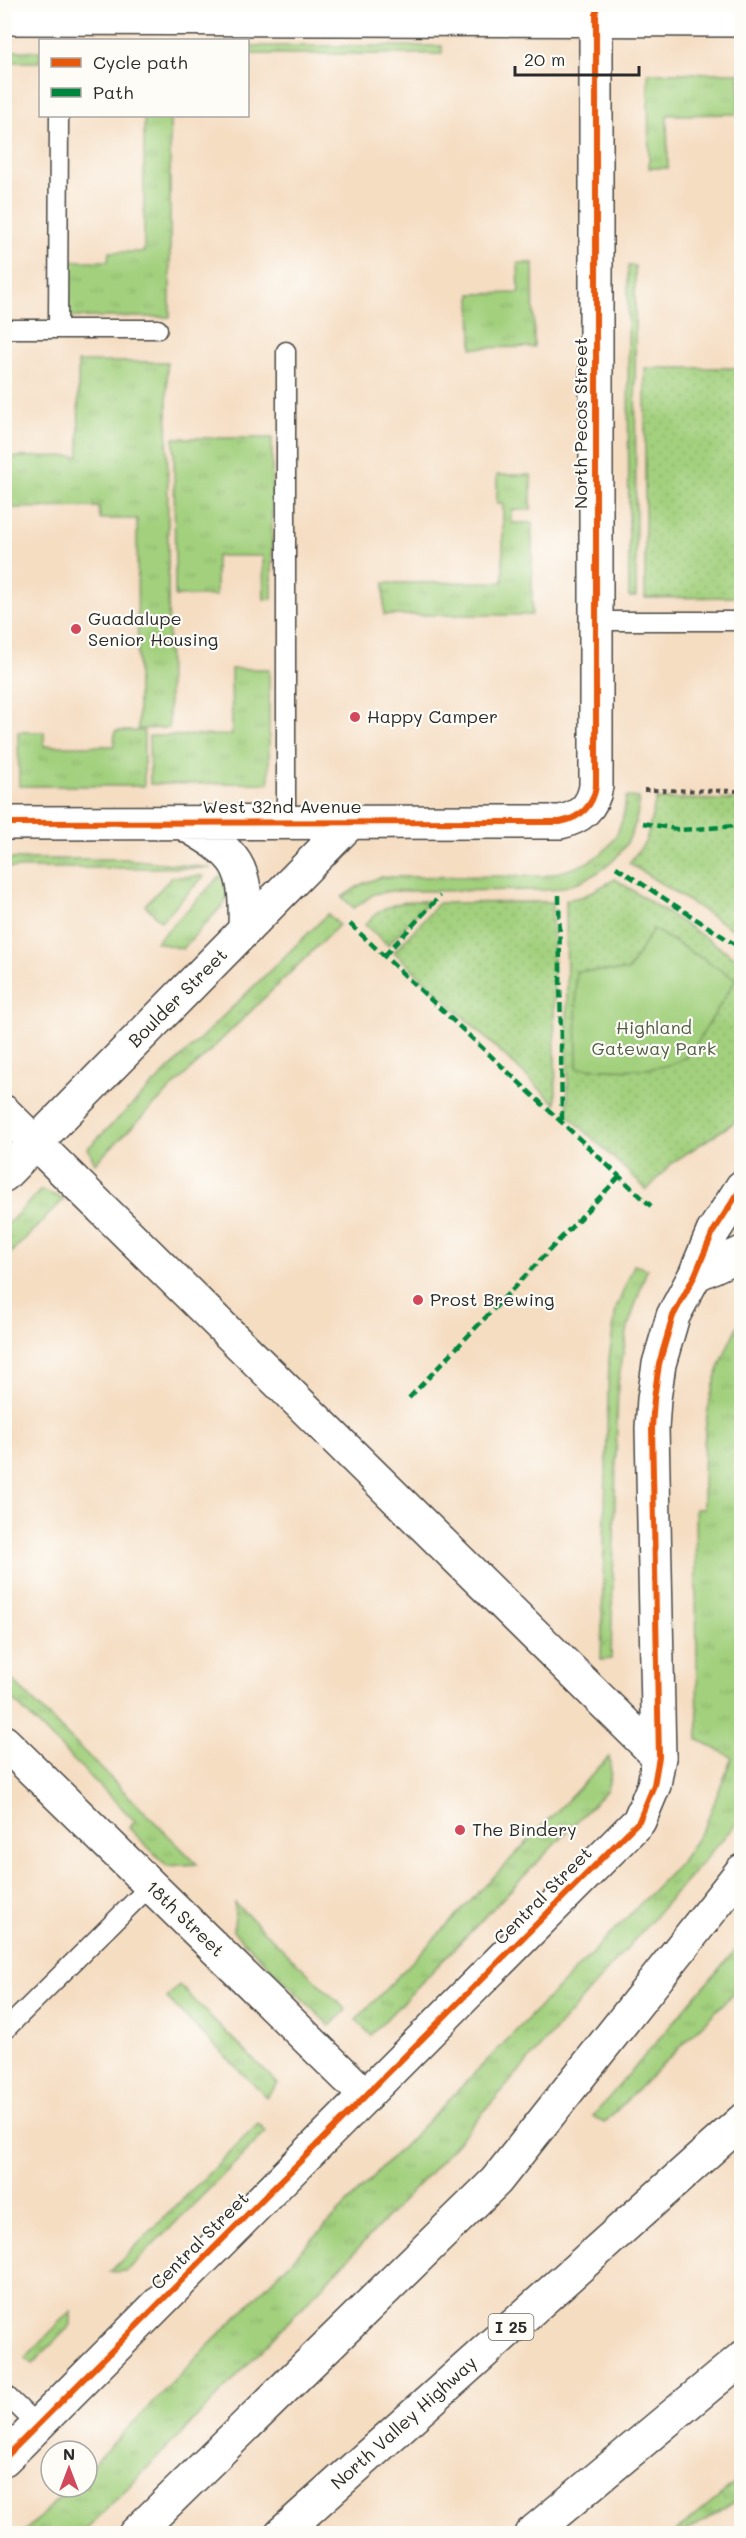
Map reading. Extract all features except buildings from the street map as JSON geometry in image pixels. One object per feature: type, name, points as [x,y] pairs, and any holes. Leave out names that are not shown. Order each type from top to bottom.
[{"type":"main road","points":[[12,14],[59,29],[596,12],[741,20]]},
{"type":"main road","name":"North Pecos Street","points":[[560,822],[583,813],[591,803],[595,790],[596,12]]},
{"type":"main road","name":"Boulder Street","points":[[4,1175],[351,822]]},
{"type":"main road","name":"West 32nd Avenue","points":[[4,823],[560,822]]},
{"type":"main road","points":[[183,823],[227,850],[240,870],[246,894],[245,930]]},
{"type":"main road","points":[[4,1112],[658,1757]]},
{"type":"main road","name":"Central Street","points":[[4,2459],[639,1821],[654,1785],[658,1757],[652,1428],[654,1399],[665,1338],[673,1316],[695,1275],[713,1232],[741,1187]]},
{"type":"main road","points":[[695,1275],[741,1253]]},
{"type":"main road","name":"18th Street","points":[[4,1742],[366,2096]]},
{"type":"main road","points":[[135,2534],[496,2181],[741,1871]]},
{"type":"main road","name":"North Valley Highway","points":[[280,2534],[741,2121]]},
{"type":"main road","points":[[531,2534],[741,2358]]},
{"type":"lane","points":[[58,329],[59,117]]},
{"type":"lane","points":[[4,329],[158,329]]},
{"type":"lane","points":[[286,351],[286,822]]},
{"type":"lane","points":[[596,621],[741,621]]},
{"type":"lane","points":[[4,2031],[151,1885]]},
{"type":"lane","points":[[4,2393],[38,2426]]},
{"type":"path","points":[[644,790],[741,791]]},
{"type":"green space","points":[[249,46],[442,46],[442,54],[249,54]]},
{"type":"green space","points":[[4,51],[39,51],[39,62],[5,62]]},
{"type":"green space","points":[[648,73],[739,73],[739,114],[667,115],[668,168],[649,168]]},
{"type":"green space","points":[[144,117],[170,117],[170,317],[68,317],[68,261],[108,261],[109,252],[144,252]]},
{"type":"green space","points":[[518,263],[533,263],[534,347],[472,348],[471,294],[519,293]]},
{"type":"green space","points":[[628,266],[635,266],[636,597],[629,597]]},
{"type":"green space","points":[[78,362],[167,362],[169,728],[138,729],[137,519],[100,519],[99,507],[5,508],[5,457],[79,456]]},
{"type":"green space","points":[[645,368],[741,368],[741,597],[645,598]]},
{"type":"green space","points":[[174,438],[272,438],[272,599],[264,599],[263,556],[216,556],[216,596],[175,596]]},
{"type":"green space","points":[[497,475],[531,475],[531,510],[512,510],[512,523],[532,523],[532,615],[384,615],[384,583],[503,582],[503,504],[497,503]]},
{"type":"green space","points":[[231,669],[269,669],[269,783],[150,784],[149,736],[232,735]]},
{"type":"green space","points":[[115,731],[144,731],[144,786],[19,786],[18,732],[44,732],[44,746],[114,746]]},
{"type":"green space","points":[[626,797],[639,798],[632,834],[624,848],[601,870],[570,885],[552,890],[391,891],[374,894],[354,908],[342,897],[362,884],[381,877],[543,876],[576,867],[602,853],[611,843],[618,831]]},
{"type":"green space","points":[[656,799],[741,800],[741,935],[629,863],[646,841]]},
{"type":"green space","points":[[5,859],[125,859],[211,868],[5,868]]},
{"type":"green space","points":[[204,876],[161,921],[145,905],[172,877]]},
{"type":"green space","points":[[220,876],[225,877],[227,892],[225,903],[182,949],[156,942]]},
{"type":"green space","name":"Highland Gateway Park","points":[[615,879],[741,961],[741,1118],[673,1162],[647,1190],[568,1115],[566,900],[584,896]]},
{"type":"green space","points":[[414,901],[429,901],[388,945],[365,925],[387,907]]},
{"type":"green space","name":"Highland Gateway Park","points":[[552,902],[556,1104],[394,952],[439,903]]},
{"type":"green space","points":[[328,914],[339,925],[95,1163],[88,1148]]},
{"type":"green space","points":[[653,929],[736,979],[691,1053],[679,1061],[637,1070],[577,1068],[576,971],[628,971]]},
{"type":"green space","points":[[41,1190],[64,1199],[5,1259],[5,1227]]},
{"type":"green space","points":[[634,1265],[647,1269],[628,1327],[618,1382],[611,1659],[601,1660],[609,1359],[616,1309]]},
{"type":"green space","points":[[741,1319],[741,1818],[437,2165],[216,2398],[83,2533],[24,2533],[58,2499],[99,2499],[99,2458],[680,1863],[705,1826],[732,1757],[698,1740],[695,1509],[703,1509],[705,1433],[708,1411],[712,1389],[728,1344]]},
{"type":"green space","points":[[4,1673],[197,1864],[167,1866],[129,1828],[135,1821],[5,1692]]},
{"type":"green space","points":[[609,1757],[611,1773],[607,1790],[371,2035],[356,2020]]},
{"type":"green space","points":[[235,1903],[346,2010],[330,2026],[234,1932]]},
{"type":"green space","points":[[741,1943],[741,1986],[604,2123],[593,2116]]},
{"type":"green space","points":[[179,1985],[278,2084],[266,2097],[167,1998]]},
{"type":"green space","points":[[258,2124],[266,2132],[127,2271],[110,2272]]},
{"type":"green space","points":[[71,2311],[71,2325],[32,2364],[25,2358]]},
{"type":"green space","points":[[741,2478],[741,2498],[684,2533],[674,2533]]},
{"type":"marked path","points":[[643,823],[681,830],[736,826]]},
{"type":"marked path","points":[[616,867],[742,949]]},
{"type":"marked path","points":[[559,895],[562,1123]]},
{"type":"marked path","points":[[384,956],[440,896]]},
{"type":"marked path","points":[[350,924],[651,1206]]},
{"type":"marked path","points":[[409,1398],[619,1177]]},
{"type":"cycle path","points":[[4,823],[560,822],[574,818],[589,806],[596,786],[596,4]]},
{"type":"cycle path","points":[[4,2459],[639,1821],[654,1785],[659,1757],[652,1428],[659,1364],[673,1316],[695,1275],[713,1232],[742,1187]]},
{"type":"place","name":"Guadalupe Senior Housing","points":[[76,629]]},
{"type":"place","name":"Happy Camper","points":[[355,717]]},
{"type":"place","name":"Prost Brewing","points":[[418,1300]]},
{"type":"place","name":"The Bindery","points":[[460,1830]]}]
